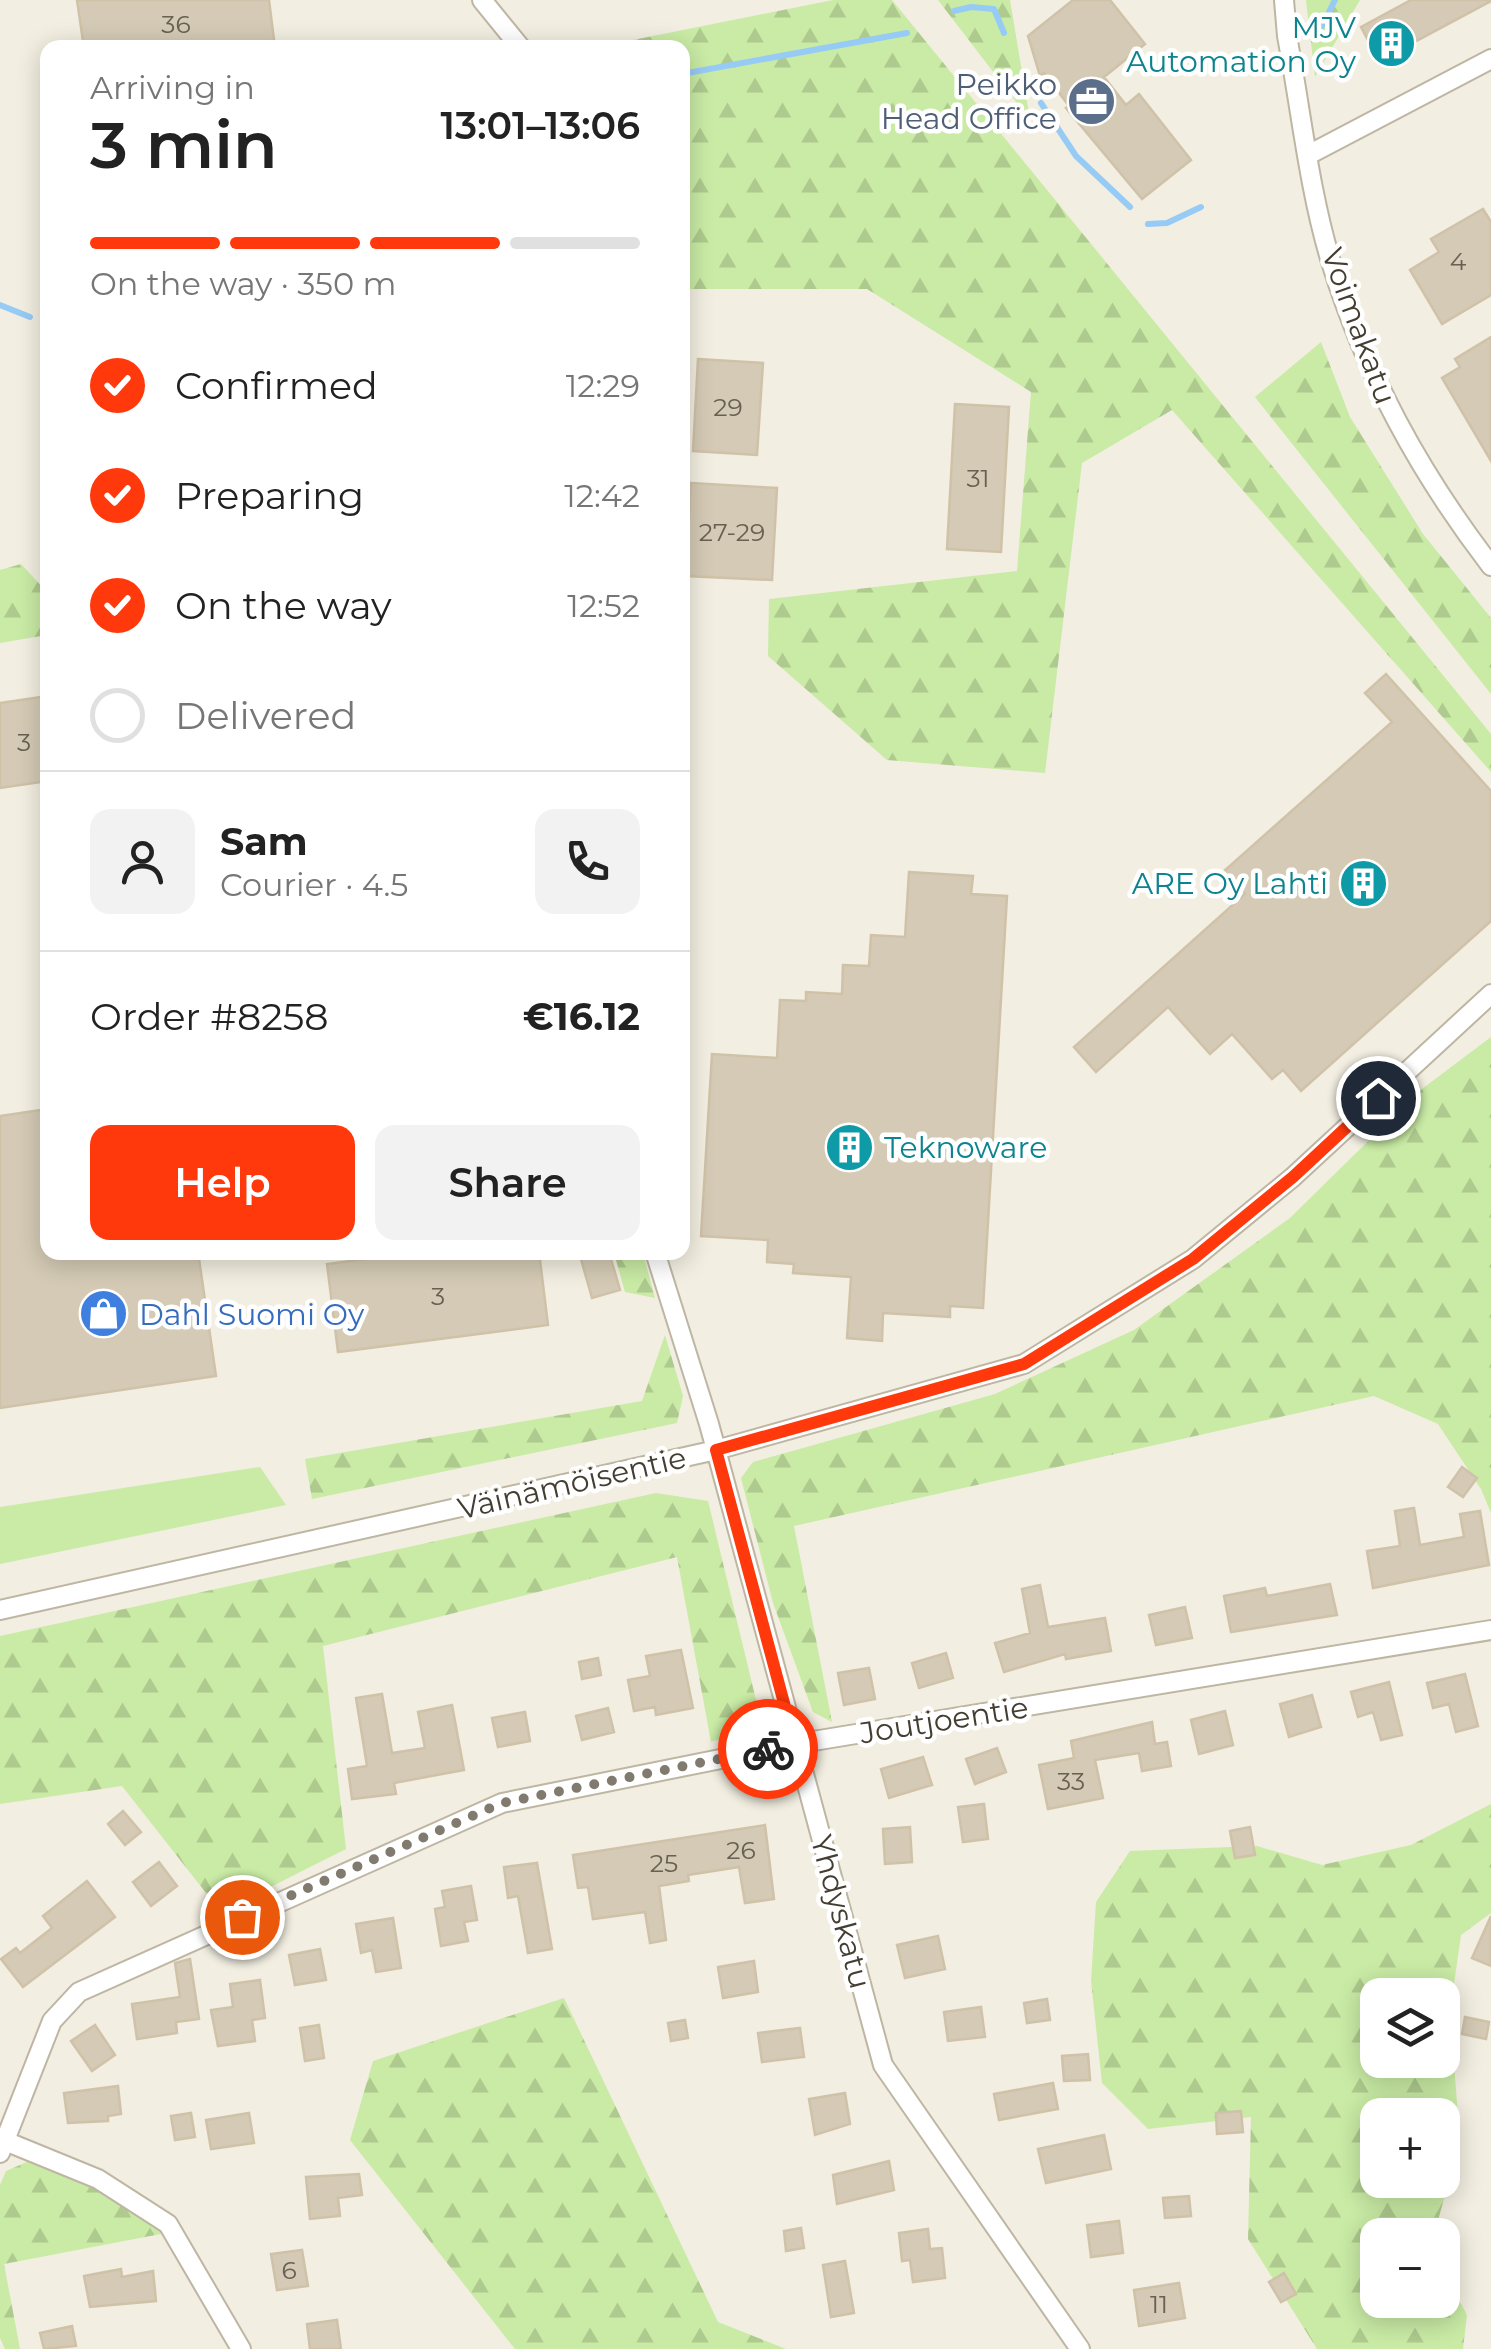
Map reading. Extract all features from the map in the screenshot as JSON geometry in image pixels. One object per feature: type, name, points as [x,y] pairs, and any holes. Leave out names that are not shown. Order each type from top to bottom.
[{"type":"street","points":[[482,0],[514,40]]},
{"type":"street","name":"Voimakatu","points":[[1284,0],[1330,258],[1366,362],[1412,454],[1491,566]]},
{"type":"street","points":[[1310,154],[1491,60]]},
{"type":"street","name":"Väinämöisentie","points":[[0,1610],[716,1450],[1024,1364],[1193,1259],[1293,1177],[1491,994]]},
{"type":"street","name":"Yhdyskatu","points":[[657,1260],[716,1450],[883,2065],[1080,2349]]},
{"type":"street","name":"Joutjoentie","points":[[3,2147],[52,2021],[79,1992],[502,1803],[795,1744],[1491,1630]]},
{"type":"street","points":[[3,2147],[98,2179],[168,2224],[241,2349]]},
{"type":"green space","points":[[833,0],[892,0],[1491,734],[1491,772],[1172,410],[1082,463],[1045,773],[887,760],[768,656],[769,599],[1017,571],[1031,392],[867,289],[690,289],[690,40],[633,40]]},
{"type":"green space","points":[[938,0],[1010,0],[1030,120]]},
{"type":"green space","points":[[1306,0],[1360,0],[1315,77]]},
{"type":"green space","points":[[1321,342],[1350,417],[1423,534],[1491,618],[1491,694],[1255,397]]},
{"type":"green space","points":[[21,564],[40,584],[40,636],[0,643],[0,570]]},
{"type":"green space","points":[[1491,1037],[1491,1513],[1481,1489],[1438,1424],[1374,1396],[794,1526],[832,1722],[813,1712],[773,1603],[741,1478],[753,1462],[995,1394],[1134,1330],[1290,1218],[1418,1092]]},
{"type":"green space","points":[[616,1260],[645,1260],[655,1298],[625,1292]]},
{"type":"green space","points":[[665,1335],[683,1396],[677,1423],[312,1499],[305,1459],[642,1401]]},
{"type":"green space","points":[[260,1467],[286,1505],[0,1564],[0,1507]]},
{"type":"green space","points":[[656,1493],[708,1501],[757,1704],[740,1732],[711,1742],[677,1557],[323,1646],[346,1849],[221,1912],[122,1786],[0,1804],[0,1636]]},
{"type":"green space","points":[[1491,1804],[1491,1913],[1461,1935],[1455,1978],[1360,1978],[1360,2078],[1455,2078],[1457,2098],[1360,2098],[1360,2198],[1444,2198],[1439,2218],[1360,2218],[1360,2318],[1460,2318],[1460,2302],[1467,2315],[1463,2349],[1317,2349],[1248,2239],[1251,2117],[1148,2129],[1102,2083],[1091,1981],[1096,1902],[1130,1851],[1257,1846],[1322,1865],[1411,1845]]},
{"type":"green space","points":[[564,1998],[718,2322],[786,2349],[515,2349],[350,2140],[373,2061]]},
{"type":"green space","points":[[29,2161],[95,2187],[166,2233],[4,2264],[20,2349],[5,2349],[0,2338],[0,2185],[6,2171]]},
{"type":"building","points":[[77,0],[269,0],[274,40],[83,40]]},
{"type":"building","name":"Peikko Head Office","points":[[1073,0],[1110,0],[1145,44],[1104,77],[1126,105],[1139,94],[1191,160],[1142,199],[1066,108],[1069,106],[1044,73],[1040,76],[1028,36]]},
{"type":"building","name":"MJV Automation Oy","points":[[1411,0],[1491,1],[1379,61],[1361,27]]},
{"type":"building","points":[[1483,209],[1491,222],[1491,295],[1442,324],[1410,270],[1439,252],[1431,239]]},
{"type":"building","points":[[1491,337],[1491,461],[1442,378],[1460,367],[1455,359]]},
{"type":"building","points":[[698,359],[763,363],[757,455],[693,451]]},
{"type":"building","points":[[955,404],[1009,407],[1001,552],[947,549]]},
{"type":"building","points":[[691,483],[777,488],[772,580],[690,576]]},
{"type":"building","name":"ARE Oy Lahti","points":[[1386,674],[1491,791],[1491,921],[1301,1091],[1283,1070],[1272,1079],[1232,1034],[1210,1054],[1168,1007],[1096,1072],[1074,1047],[1245,894],[1224,871],[1392,722],[1365,693]]},
{"type":"building","points":[[40,697],[40,782],[0,788],[0,703]]},
{"type":"building","name":"Teknoware","points":[[909,872],[973,876],[971,894],[1007,896],[983,1308],[950,1306],[950,1317],[883,1313],[882,1341],[847,1338],[851,1277],[793,1273],[794,1264],[767,1262],[768,1240],[701,1236],[712,1054],[777,1058],[780,1000],[806,1001],[806,992],[842,994],[843,965],[869,966],[871,935],[905,937]]},
{"type":"building","name":"Dahl Suomi Oy","points":[[40,1110],[40,1260],[199,1260],[216,1376],[0,1408],[0,1116]]},
{"type":"building","points":[[358,1260],[540,1260],[548,1325],[338,1352],[327,1264]]},
{"type":"building","points":[[581,1260],[611,1260],[620,1290],[592,1298]]},
{"type":"building","points":[[1462,1467],[1477,1478],[1463,1497],[1448,1487]]},
{"type":"building","points":[[1414,1508],[1420,1545],[1464,1537],[1460,1514],[1480,1511],[1489,1565],[1373,1588],[1367,1551],[1400,1546],[1395,1511]]},
{"type":"building","points":[[1330,1584],[1337,1615],[1231,1632],[1224,1596],[1265,1588],[1267,1596]]},
{"type":"building","points":[[1040,1585],[1048,1627],[1105,1618],[1111,1651],[1066,1659],[1065,1654],[1004,1672],[995,1643],[1030,1633],[1022,1589]]},
{"type":"building","points":[[1185,1607],[1192,1638],[1156,1645],[1149,1615]]},
{"type":"building","points":[[681,1650],[693,1708],[656,1715],[655,1707],[634,1711],[628,1680],[650,1676],[646,1656]]},
{"type":"building","points":[[946,1653],[953,1678],[919,1688],[912,1663]]},
{"type":"building","points":[[598,1658],[601,1675],[582,1679],[579,1662]]},
{"type":"building","points":[[869,1668],[875,1699],[844,1705],[838,1673]]},
{"type":"building","points":[[1465,1674],[1478,1726],[1456,1732],[1449,1704],[1433,1708],[1427,1683]]},
{"type":"building","points":[[1389,1682],[1402,1735],[1381,1740],[1373,1712],[1358,1717],[1351,1692]]},
{"type":"building","points":[[382,1694],[392,1753],[425,1748],[418,1712],[452,1705],[464,1770],[394,1783],[396,1794],[352,1799],[348,1769],[367,1766],[356,1698]]},
{"type":"building","points":[[1312,1695],[1321,1727],[1289,1737],[1280,1704]]},
{"type":"building","points":[[608,1708],[614,1732],[582,1740],[576,1716]]},
{"type":"building","points":[[1225,1711],[1233,1745],[1199,1754],[1191,1720]]},
{"type":"building","points":[[525,1712],[530,1741],[498,1747],[492,1718]]},
{"type":"building","points":[[1152,1722],[1155,1744],[1167,1742],[1171,1766],[1142,1771],[1139,1753],[1095,1760],[1103,1798],[1048,1809],[1039,1765],[1074,1758],[1071,1741]]},
{"type":"building","points":[[997,1748],[1006,1772],[975,1784],[966,1759]]},
{"type":"building","points":[[923,1757],[932,1785],[889,1798],[881,1769]]},
{"type":"building","points":[[984,1804],[988,1839],[963,1842],[958,1807]]},
{"type":"building","points":[[123,1811],[141,1832],[125,1845],[108,1824]]},
{"type":"building","points":[[765,1825],[774,1899],[745,1903],[739,1867],[688,1875],[689,1881],[659,1886],[666,1940],[650,1943],[645,1912],[593,1919],[588,1887],[578,1888],[573,1855]]},
{"type":"building","points":[[910,1827],[912,1862],[885,1864],[883,1829]]},
{"type":"building","points":[[1250,1827],[1255,1855],[1235,1858],[1230,1831]]},
{"type":"building","points":[[159,1862],[177,1886],[151,1906],[133,1882]]},
{"type":"building","points":[[537,1863],[552,1949],[528,1953],[518,1896],[508,1898],[504,1867]]},
{"type":"building","points":[[87,1881],[115,1917],[23,1987],[1,1959],[16,1948],[20,1953],[52,1928],[43,1916]]},
{"type":"building","points":[[471,1886],[477,1920],[464,1922],[468,1941],[441,1946],[435,1909],[445,1907],[442,1891]]},
{"type":"building","points":[[1491,1916],[1491,1966],[1472,1958]]},
{"type":"building","points":[[393,1918],[401,1968],[376,1972],[372,1950],[361,1953],[356,1924]]},
{"type":"building","points":[[938,1936],[945,1969],[905,1978],[897,1945]]},
{"type":"building","points":[[320,1949],[326,1980],[295,1985],[289,1955]]},
{"type":"building","points":[[190,1959],[199,2019],[176,2022],[177,2033],[137,2039],[132,2004],[180,1997],[175,1963]]},
{"type":"building","points":[[754,1961],[758,1992],[723,1998],[718,1967]]},
{"type":"building","points":[[260,1980],[265,2018],[252,2020],[255,2041],[218,2046],[211,2010],[233,2007],[230,1984]]},
{"type":"building","points":[[1047,1999],[1050,2020],[1027,2023],[1024,2003]]},
{"type":"building","points":[[981,2007],[985,2037],[948,2041],[944,2012]]},
{"type":"building","points":[[1465,2017],[1489,2022],[1486,2039],[1462,2034]]},
{"type":"building","points":[[685,2020],[688,2038],[671,2041],[668,2023]]},
{"type":"building","points":[[95,2025],[115,2055],[92,2071],[71,2041]]},
{"type":"building","points":[[319,2025],[324,2058],[305,2061],[300,2028]]},
{"type":"building","points":[[800,2028],[804,2057],[762,2062],[758,2033]]},
{"type":"building","points":[[1088,2054],[1090,2080],[1064,2081],[1062,2056]]},
{"type":"building","points":[[1053,2083],[1058,2109],[999,2120],[994,2094]]},
{"type":"building","points":[[118,2086],[121,2114],[108,2116],[108,2121],[68,2123],[64,2093]]},
{"type":"building","points":[[845,2093],[850,2124],[815,2135],[809,2099]]},
{"type":"building","points":[[1241,2111],[1243,2132],[1217,2134],[1216,2113]]},
{"type":"building","points":[[191,2113],[195,2137],[175,2140],[171,2116]]},
{"type":"building","points":[[249,2113],[254,2143],[211,2149],[206,2120]]},
{"type":"building","points":[[1104,2135],[1111,2169],[1046,2183],[1038,2149]]},
{"type":"building","points":[[889,2161],[894,2190],[837,2204],[833,2175]]},
{"type":"building","points":[[359,2174],[362,2195],[338,2198],[340,2216],[310,2219],[306,2177]]},
{"type":"building","points":[[1189,2196],[1191,2216],[1165,2218],[1163,2198]]},
{"type":"building","points":[[1119,2221],[1123,2253],[1091,2257],[1087,2225]]},
{"type":"building","points":[[801,2228],[804,2248],[786,2251],[784,2231]]},
{"type":"building","points":[[928,2229],[930,2249],[942,2248],[945,2278],[913,2282],[910,2260],[902,2261],[899,2233]]},
{"type":"building","points":[[302,2250],[308,2286],[277,2290],[271,2254]]},
{"type":"building","points":[[845,2261],[854,2313],[831,2317],[823,2265]]},
{"type":"building","points":[[121,2269],[122,2277],[153,2271],[156,2301],[90,2307],[84,2276]]},
{"type":"building","points":[[1284,2273],[1296,2294],[1281,2302],[1269,2282]]},
{"type":"building","points":[[1179,2283],[1185,2318],[1139,2326],[1134,2290]]},
{"type":"building","points":[[337,2320],[341,2349],[310,2349],[307,2324]]},
{"type":"building","points":[[72,2326],[76,2346],[44,2349],[40,2333]]},
{"type":"waterway","points":[[1321,28],[1335,0]]},
{"type":"waterway","points":[[954,11],[971,7],[994,9],[1004,33]]},
{"type":"waterway","points":[[690,73],[907,33]]},
{"type":"waterway","points":[[1041,103],[1076,156],[1130,207]]},
{"type":"waterway","points":[[1148,224],[1167,223],[1201,207]]},
{"type":"waterway","points":[[0,305],[30,317]]},
{"type":"way so far","points":[[242,1917],[502,1803],[768,1749]]},
{"type":"place","name":"MJV Automation Oy","points":[[1391,44]]},
{"type":"place","name":"Peikko Head Office","points":[[1092,101]]},
{"type":"place","name":"ARE Oy Lahti","points":[[1363,883]]},
{"type":"place","name":"Teknoware","points":[[849,1147]]},
{"type":"place","name":"Dahl Suomi Oy","points":[[104,1314]]},
{"type":"route","points":[[768,1749],[795,1744],[716,1450],[1024,1364],[1193,1259],[1293,1177],[1378,1098]]}]
